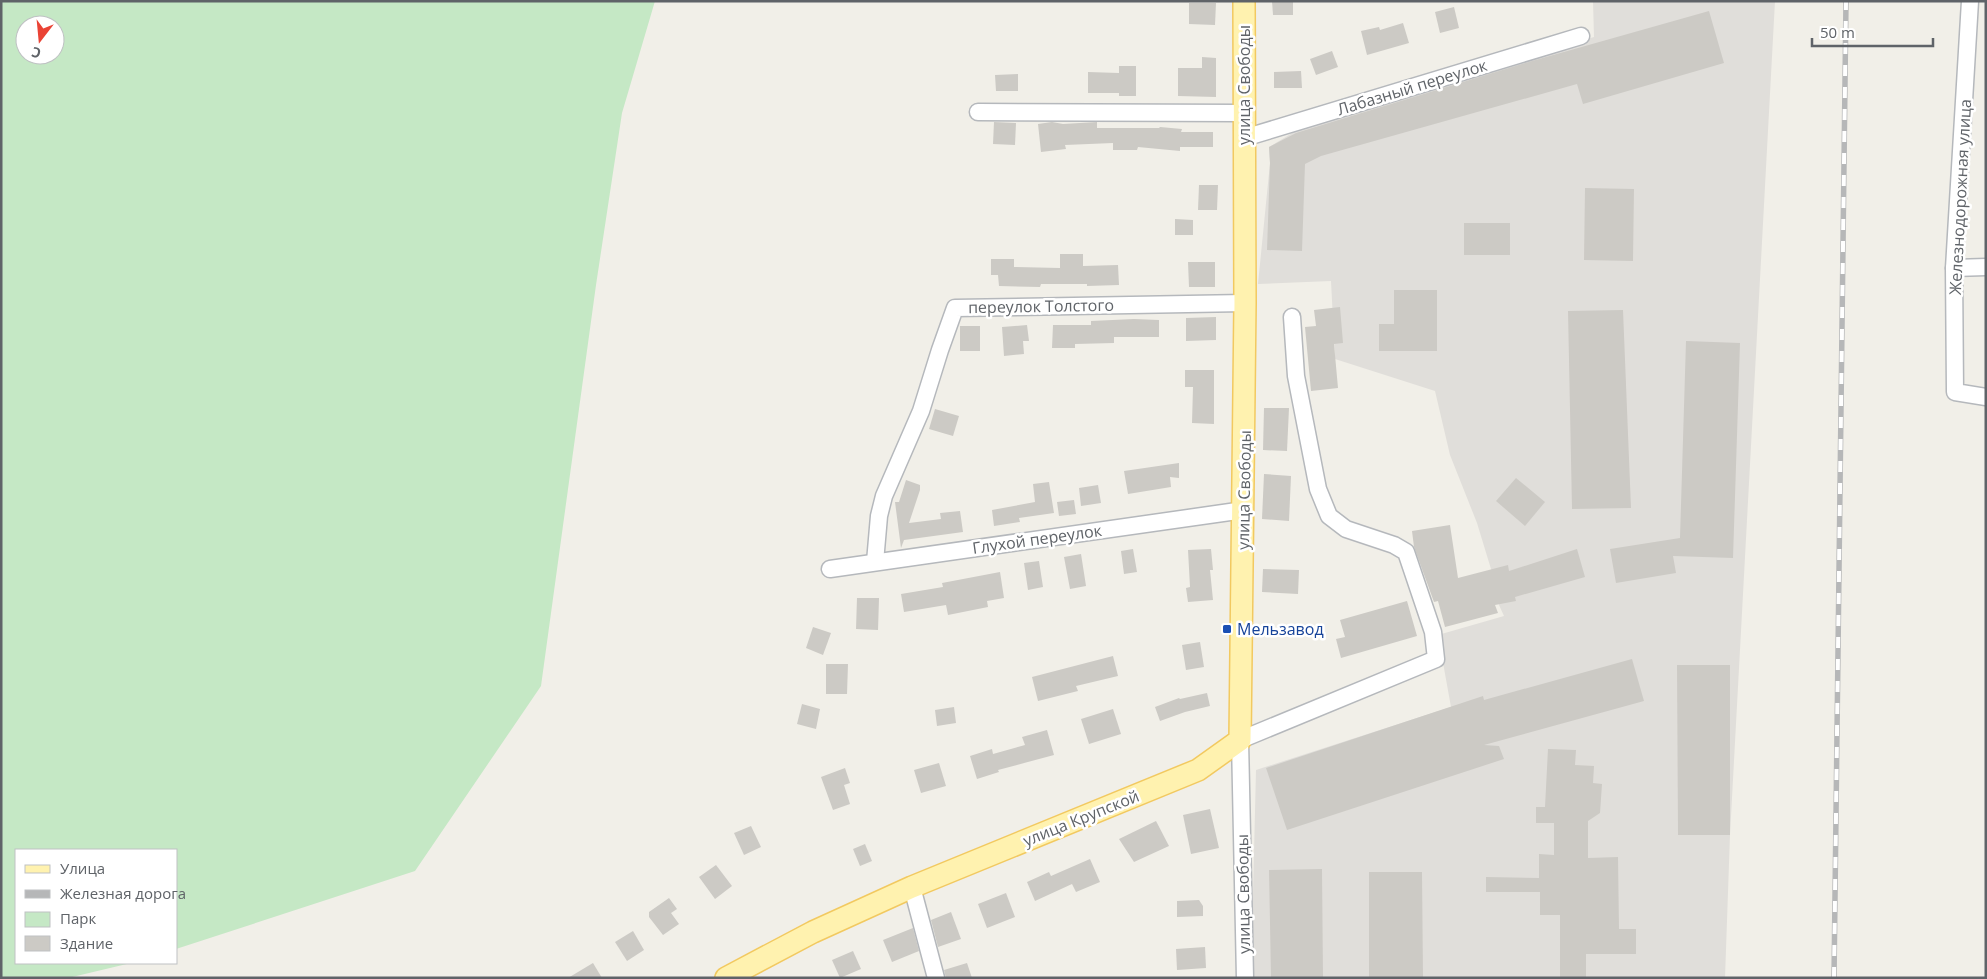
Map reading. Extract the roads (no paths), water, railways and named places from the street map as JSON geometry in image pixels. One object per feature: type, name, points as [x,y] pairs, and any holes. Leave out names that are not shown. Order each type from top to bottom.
[{"type":"main road","name":"улица Свободы","points":[[1240,740],[1244,510],[1244,1]]},
{"type":"main road","name":"улица Крупской","points":[[726,978],[813,932],[912,887],[1198,770],[1240,740]]},
{"type":"street","name":"Железнодорожная улица","points":[[1970,1],[1954,268],[1954,392],[1986,397]]},
{"type":"street","name":"Лабазный переулок","points":[[1244,138],[1581,36]]},
{"type":"street","points":[[978,112],[1244,112]]},
{"type":"street","points":[[1954,268],[1986,267]]},
{"type":"street","name":"переулок Толстого","points":[[875,562],[879,516],[884,496],[921,411],[955,308],[1245,303]]},
{"type":"street","name":"улица Крупской","points":[[1240,740],[1436,658],[1433,632],[1406,552],[1381,540],[1346,529],[1330,516],[1318,489],[1296,376],[1292,317]]},
{"type":"street","name":"Глухой переулок","points":[[830,569],[1244,510]]},
{"type":"street","name":"улица Свободы","points":[[1240,740],[1245,978]]},
{"type":"street","points":[[912,887],[936,978]]},
{"type":"railway","points":[[1834,978],[1846,1]]},
{"type":"place","name":"Мельзавод","points":[[1227,629]]}]
